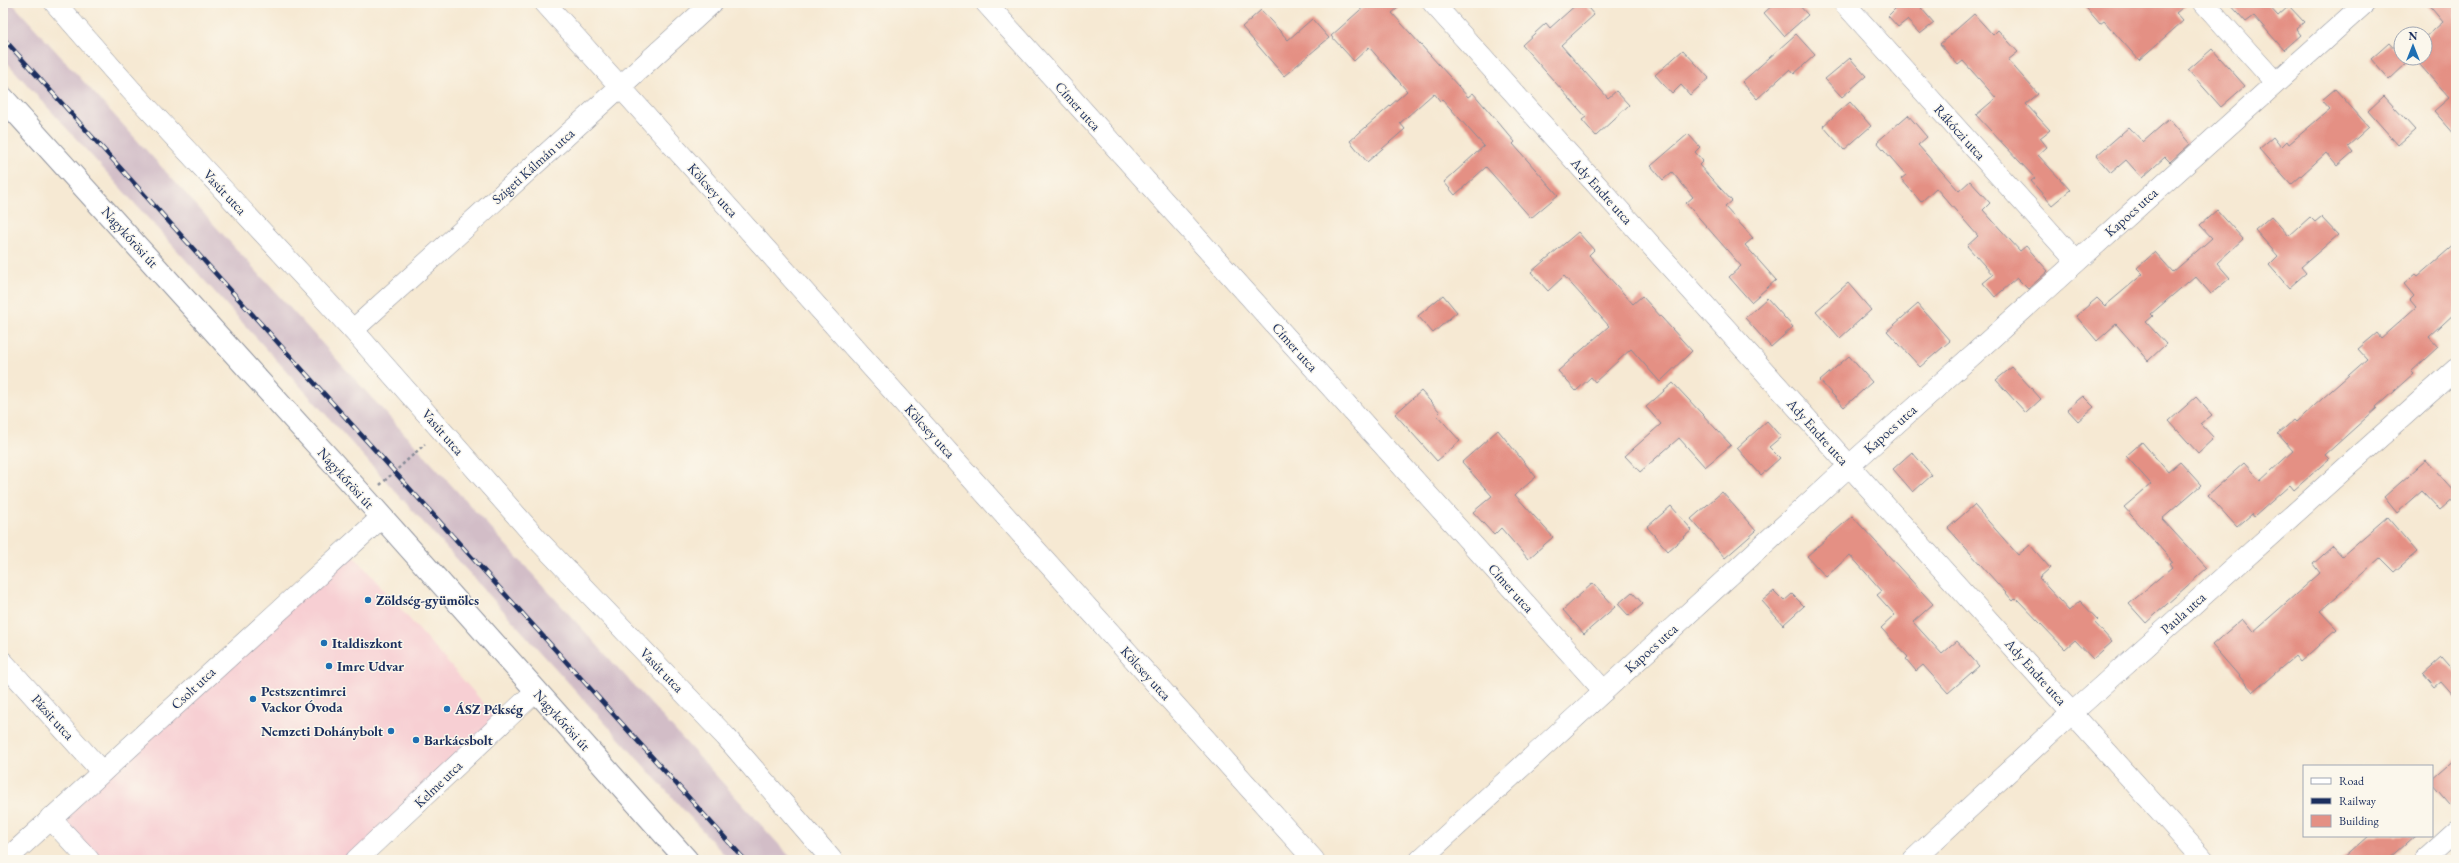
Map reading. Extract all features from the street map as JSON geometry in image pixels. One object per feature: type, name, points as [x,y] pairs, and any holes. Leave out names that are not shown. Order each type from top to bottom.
[{"type":"main road","name":"Nagykőrösi út","points":[[3,98],[382,517],[687,860]]},
{"type":"street","name":"Vasút utca","points":[[55,3],[130,89],[353,330],[538,540],[726,738],[832,860]]},
{"type":"street","name":"Kölcsey utca","points":[[545,3],[1314,860]]},
{"type":"street","name":"Szigeti Kálmán utca","points":[[353,330],[712,3]]},
{"type":"street","name":"Címer utca","points":[[986,3],[1604,691]]},
{"type":"street","name":"Ady Endre utca","points":[[1433,3],[1849,466],[2073,712],[2204,860]]},
{"type":"street","name":"Rákóczi utca","points":[[1844,3],[2076,261]]},
{"type":"street","points":[[2204,3],[2275,82]]},
{"type":"street","name":"Kapocs utca","points":[[1420,860],[1849,466],[2275,82],[2365,3]]},
{"type":"street","name":"Paula utca","points":[[1913,860],[2073,712],[2456,369]]},
{"type":"street","name":"Csolt utca","points":[[6,860],[50,818],[382,517]]},
{"type":"street","name":"Pázsit utca","points":[[3,662],[102,772]]},
{"type":"street","name":"Kelme utca","points":[[356,860],[536,691]]},
{"type":"street","points":[[50,818],[89,860]]},
{"type":"street","points":[[2424,860],[2456,831]]},
{"type":"path","points":[[375,489],[428,442]]},
{"type":"shaded area","points":[[3,3],[12,3],[793,860],[729,860],[3,58]]},
{"type":"shaded area","name":"Pestszentimrei Vackor Óvoda","points":[[347,548],[501,723],[356,860],[89,860],[50,818]]},
{"type":"building","points":[[1368,3],[1404,3],[1392,13],[1468,97],[1473,93],[1515,142],[1513,144],[1558,195],[1531,218],[1486,167],[1455,195],[1444,182],[1484,146],[1442,99],[1440,101],[1434,93],[1400,123],[1405,129],[1367,162],[1350,141],[1407,91],[1369,47],[1354,61],[1331,36]]},
{"type":"building","points":[[1578,3],[1584,3],[1594,15],[1561,45],[1608,98],[1616,91],[1629,105],[1596,136],[1582,120],[1586,117],[1522,45],[1546,23],[1550,28]]},
{"type":"building","points":[[1775,3],[1797,3],[1808,15],[1784,36],[1764,13]]},
{"type":"building","points":[[1891,3],[1927,3],[1921,8],[1934,23],[1920,34],[1907,20],[1898,27],[1888,16],[1896,8]]},
{"type":"building","points":[[2082,3],[2188,3],[2176,13],[2183,21],[2139,60],[2104,21],[2100,24]]},
{"type":"building","points":[[2229,3],[2269,3],[2267,4],[2278,16],[2289,6],[2304,22],[2296,29],[2301,35],[2284,50],[2254,16],[2246,22]]},
{"type":"building","points":[[2427,3],[2456,3],[2456,136],[2434,111],[2449,98],[2421,66],[2433,66],[2433,31],[2443,22]]},
{"type":"building","points":[[1261,10],[1288,40],[1312,19],[1329,38],[1284,76],[1242,27]]},
{"type":"building","points":[[1974,14],[1993,35],[1998,30],[2018,52],[2008,60],[2038,94],[2026,104],[2050,130],[2040,138],[2047,147],[2038,155],[2070,190],[2052,205],[2031,181],[2035,178],[1976,115],[1996,98],[1963,61],[1958,65],[1940,44]]},
{"type":"building","points":[[1796,34],[1815,55],[1794,74],[1790,69],[1757,99],[1742,82]]},
{"type":"building","points":[[2389,43],[2393,47],[2393,66],[2404,66],[2389,80],[2371,59]]},
{"type":"building","points":[[2212,49],[2245,86],[2221,107],[2188,70]]},
{"type":"building","points":[[1683,50],[1709,78],[1690,95],[1681,85],[1672,94],[1655,75]]},
{"type":"building","points":[[1850,58],[1866,76],[1842,97],[1825,79]]},
{"type":"building","points":[[2335,89],[2369,127],[2348,146],[2353,152],[2337,166],[2326,153],[2291,185],[2259,149],[2273,137],[2281,147],[2287,141],[2289,144],[2330,109],[2322,100]]},
{"type":"building","points":[[2384,96],[2415,130],[2398,145],[2368,111]]},
{"type":"building","points":[[1850,102],[1871,126],[1844,150],[1823,126]]},
{"type":"building","points":[[1908,115],[1927,137],[1918,145],[1959,191],[1970,181],[1990,203],[1983,210],[2020,251],[2026,246],[2048,271],[2028,289],[2017,278],[1995,297],[1983,283],[1993,275],[1967,246],[1978,236],[1936,188],[1921,202],[1901,179],[1906,175],[1877,142]]},
{"type":"building","points":[[2169,119],[2190,144],[2170,162],[2165,157],[2142,178],[2126,160],[2111,173],[2096,156],[2129,127],[2143,142]]},
{"type":"building","points":[[1688,134],[1700,147],[1695,152],[1703,161],[1699,165],[1732,201],[1725,207],[1753,238],[1745,245],[1776,280],[1751,302],[1729,277],[1741,266],[1686,203],[1693,197],[1672,172],[1663,180],[1651,166]]},
{"type":"building","points":[[2217,210],[2243,239],[2217,263],[2230,278],[2211,294],[2195,276],[2151,314],[2153,316],[2146,322],[2166,344],[2148,361],[2116,324],[2097,341],[2076,316],[2097,298],[2105,306],[2143,274],[2137,268],[2155,252],[2173,272],[2212,238],[2200,225]]},
{"type":"building","points":[[2271,216],[2289,236],[2310,217],[2315,222],[2321,217],[2338,235],[2301,267],[2306,273],[2289,288],[2269,265],[2278,256],[2255,230]]},
{"type":"building","points":[[1578,232],[1594,250],[1589,255],[1633,304],[1642,296],[1692,351],[1660,382],[1631,349],[1595,382],[1591,377],[1576,391],[1558,371],[1609,326],[1564,276],[1548,291],[1531,272]]},
{"type":"building","points":[[2456,243],[2456,312],[2429,337],[2438,347],[2411,372],[2413,374],[2325,455],[2329,459],[2294,490],[2290,485],[2254,517],[2252,514],[2237,527],[2208,495],[2244,463],[2260,481],[2293,451],[2278,434],[2294,420],[2296,422],[2367,359],[2358,349],[2377,333],[2381,338],[2416,307],[2410,300],[2414,296],[2404,284],[2416,274],[2418,276]]},
{"type":"building","points":[[1848,283],[1871,310],[1840,338],[1816,311]]},
{"type":"building","points":[[1443,295],[1457,312],[1433,333],[1418,316]]},
{"type":"building","points":[[1767,298],[1793,327],[1771,347],[1745,318]]},
{"type":"building","points":[[1918,304],[1950,341],[1920,367],[1887,331]]},
{"type":"building","points":[[1849,356],[1872,382],[1844,407],[1820,381]]},
{"type":"building","points":[[2012,367],[2041,399],[2026,413],[1996,380]]},
{"type":"building","points":[[1673,383],[1731,445],[1705,467],[1679,438],[1640,472],[1625,456],[1661,424],[1646,407]]},
{"type":"building","points":[[1421,391],[1440,412],[1437,415],[1460,441],[1437,461],[1395,414]]},
{"type":"building","points":[[2083,396],[2094,407],[2078,421],[2067,409]]},
{"type":"building","points":[[2196,397],[2212,415],[2201,424],[2214,438],[2198,453],[2169,421]]},
{"type":"building","points":[[1767,421],[1781,437],[1769,447],[1780,458],[1761,475],[1737,448]]},
{"type":"building","points":[[1498,430],[1536,477],[1515,495],[1553,537],[1528,559],[1501,528],[1494,535],[1473,512],[1492,496],[1462,462]]},
{"type":"building","points":[[2142,442],[2168,472],[2180,462],[2201,485],[2162,519],[2207,568],[2146,623],[2129,604],[2172,567],[2169,563],[2172,561],[2124,507],[2151,484],[2126,456]]},
{"type":"building","points":[[1912,452],[1932,475],[1913,492],[1893,469]]},
{"type":"building","points":[[2426,460],[2456,493],[2456,496],[2440,510],[2422,491],[2397,513],[2384,497]]},
{"type":"building","points":[[1722,492],[1756,531],[1725,558],[1691,519]]},
{"type":"building","points":[[1974,505],[2018,555],[2030,545],[2050,568],[2039,578],[2069,611],[2080,601],[2098,620],[2095,623],[2112,642],[2093,659],[2075,640],[2065,649],[2016,598],[2013,601],[1948,528]]},
{"type":"building","points":[[1671,506],[1692,530],[1668,551],[1647,527]]},
{"type":"building","points":[[1852,516],[1933,604],[1913,622],[1942,654],[1957,641],[1979,666],[1948,693],[1923,665],[1916,671],[1906,659],[1908,657],[1881,628],[1895,615],[1877,595],[1882,591],[1850,555],[1826,577],[1807,556]]},
{"type":"building","points":[[2387,517],[2417,552],[2394,572],[2380,558],[2320,611],[2337,629],[2300,662],[2295,656],[2253,692],[2212,645],[2242,619],[2253,632],[2320,573],[2313,564],[2333,546],[2342,556]]},
{"type":"building","points":[[1593,583],[1615,607],[1584,634],[1563,610]]},
{"type":"building","points":[[1774,591],[1784,601],[1792,594],[1804,606],[1783,625],[1762,601]]},
{"type":"building","points":[[1632,592],[1643,604],[1629,616],[1618,604]]},
{"type":"building","points":[[2442,658],[2456,674],[2456,699],[2441,682],[2435,687],[2424,674]]},
{"type":"building","points":[[2456,758],[2456,812],[2433,785],[2433,778]]},
{"type":"building","points":[[2367,837],[2414,837],[2388,860],[2341,860]]},
{"type":"railway","points":[[3,38],[745,860]]},
{"type":"place","name":"Zöldség-gyümölcs","points":[[368,600]]},
{"type":"place","name":"Italdiszkont","points":[[324,643]]},
{"type":"place","name":"Imre Udvar","points":[[329,666]]},
{"type":"place","name":"Pestszentimrei Vackor Óvoda","points":[[253,699]]},
{"type":"place","name":"ÁSZ Pékség","points":[[447,709]]},
{"type":"place","name":"Nemzeti Dohánybolt","points":[[391,731]]},
{"type":"place","name":"Barkácsbolt","points":[[416,740]]}]
